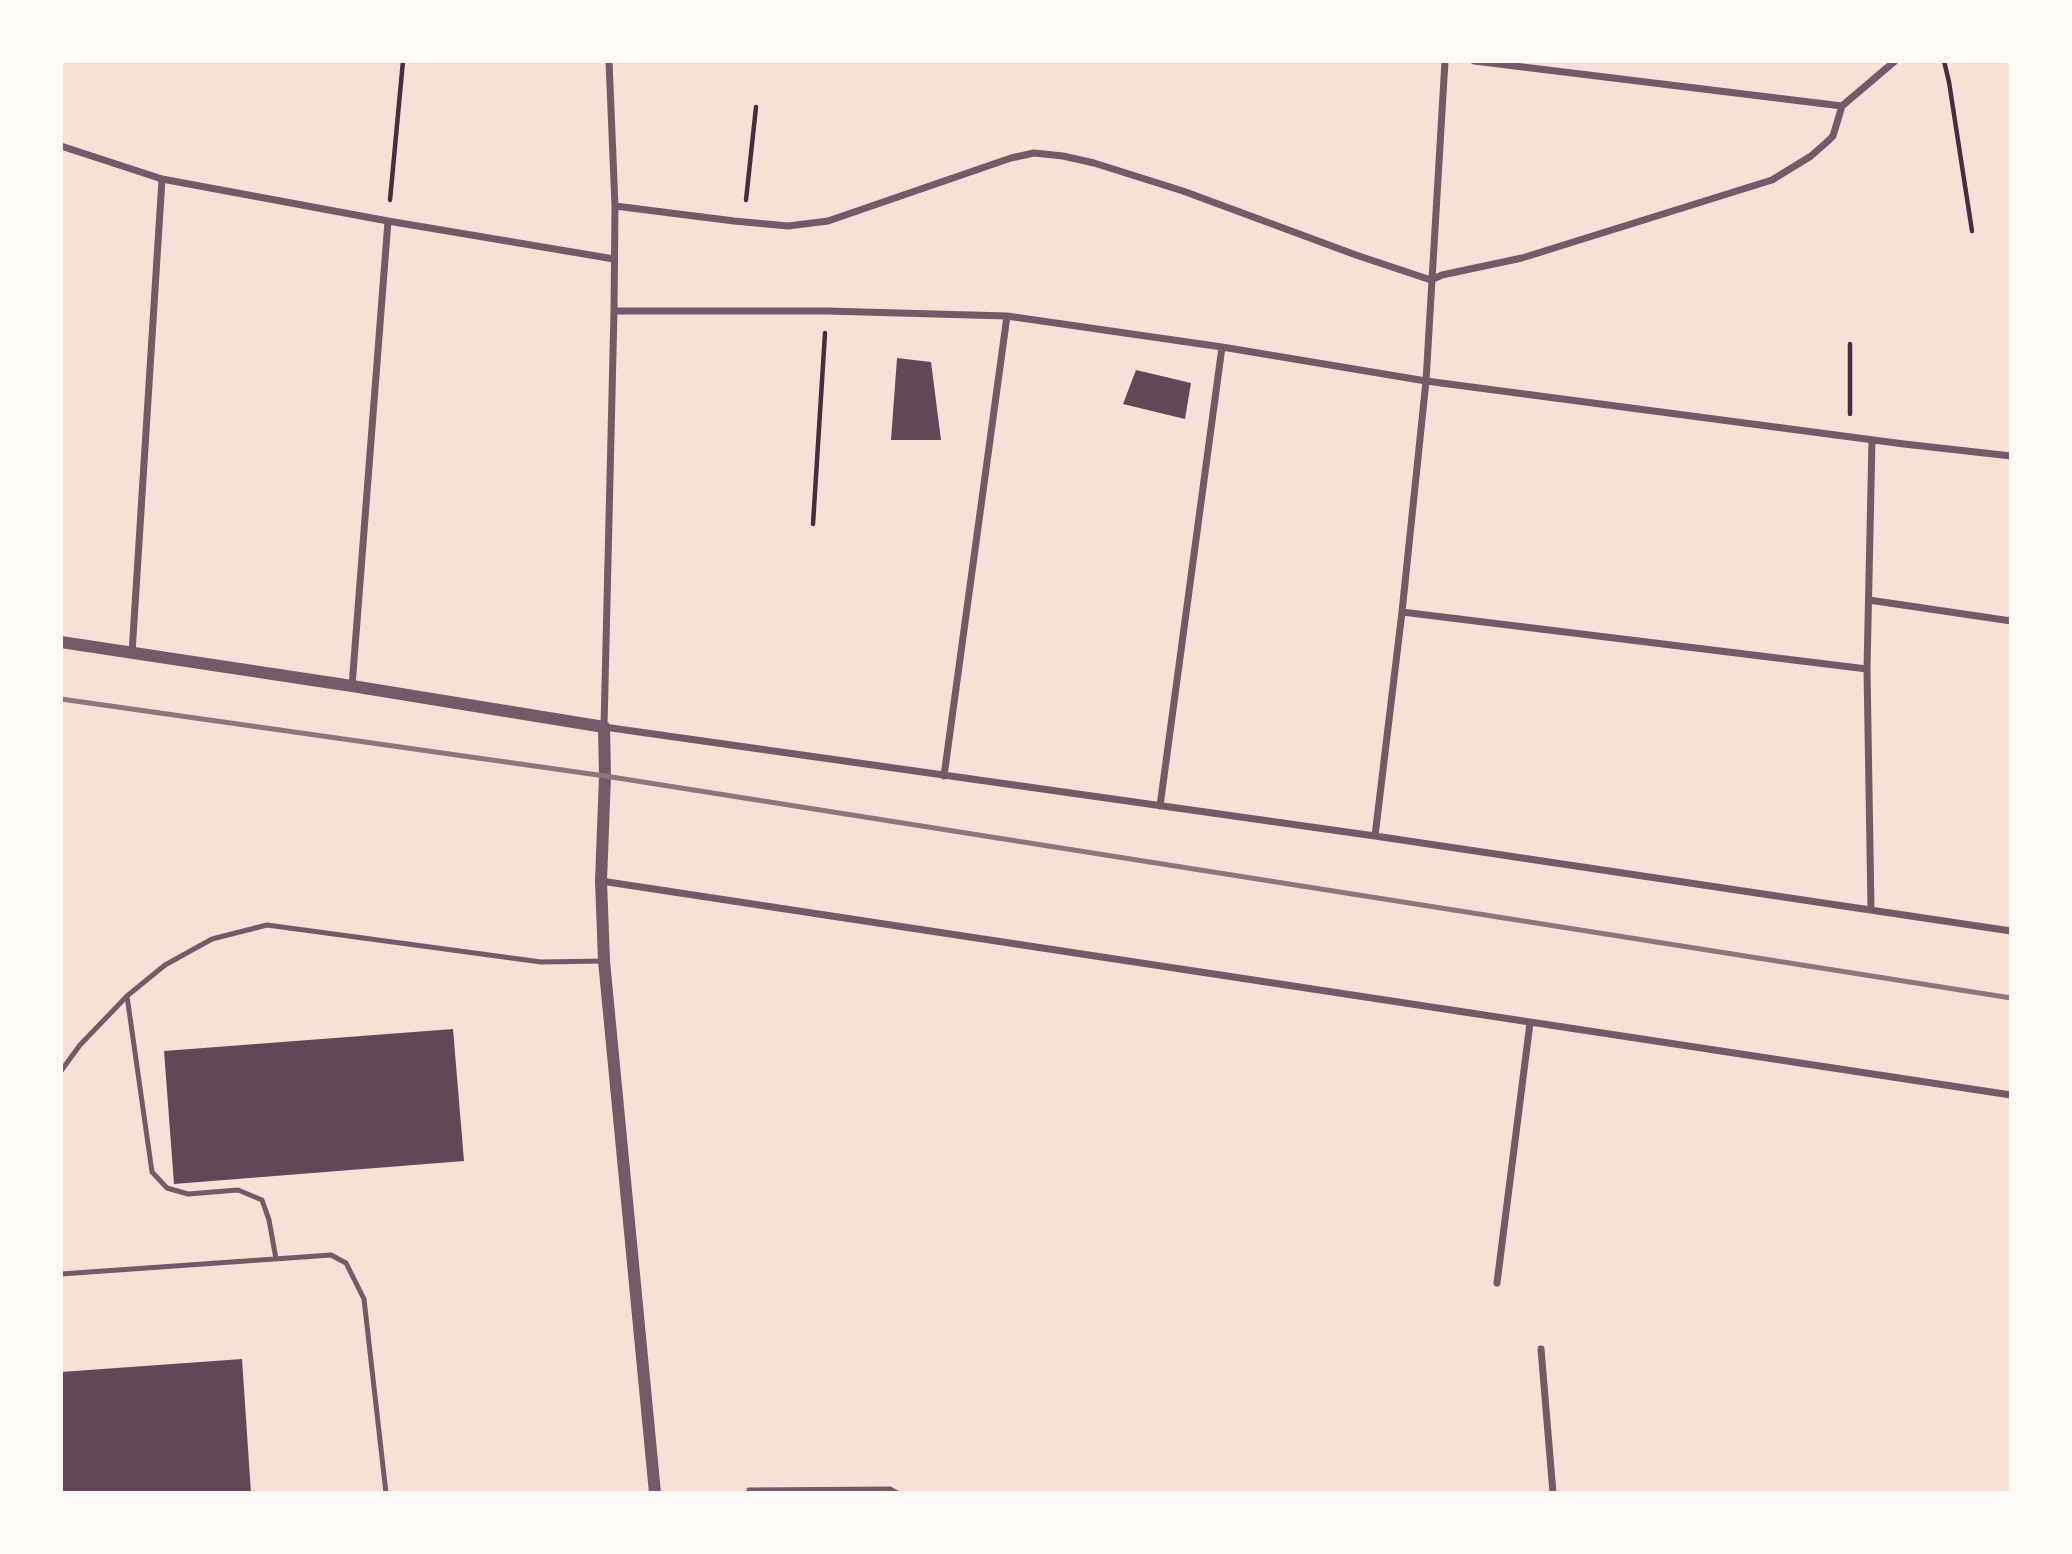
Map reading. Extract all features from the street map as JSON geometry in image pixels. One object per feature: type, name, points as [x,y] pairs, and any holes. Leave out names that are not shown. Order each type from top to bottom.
[{"type":"street","points":[[609,61],[615,206],[614,311],[601,881],[604,961],[655,1493]]},
{"type":"street","points":[[1376,836],[1426,381],[1445,61]]},
{"type":"street","points":[[1474,61],[1842,106]]},
{"type":"street","points":[[615,206],[788,226],[828,221],[1011,158],[1034,153],[1094,163],[1183,191],[1431,280],[1442,275],[1522,258],[1772,180],[1811,156],[1833,136],[1842,106],[1895,61]]},
{"type":"street","points":[[61,146],[162,180],[614,259]]},
{"type":"street","points":[[132,653],[162,180]]},
{"type":"street","points":[[352,686],[388,221]]},
{"type":"street","points":[[614,311],[827,311],[1007,316],[1222,347],[1426,381],[2011,456]]},
{"type":"street","points":[[944,776],[1007,316]]},
{"type":"street","points":[[1160,806],[1222,347]]},
{"type":"street","points":[[1871,909],[1867,669],[1872,440]]},
{"type":"street","points":[[1869,600],[2011,621]]},
{"type":"street","points":[[1402,612],[1867,669]]},
{"type":"street","points":[[61,642],[604,727],[1376,836],[2011,931]]},
{"type":"street","points":[[601,881],[2011,1095]]},
{"type":"street","points":[[1497,1283],[1530,1023]]},
{"type":"street","points":[[1541,1349],[1553,1493]]},
{"type":"lane","points":[[61,1071],[80,1045],[127,996],[165,965],[212,939],[267,925],[541,962],[604,961]]},
{"type":"lane","points":[[127,996],[152,1172],[167,1188],[188,1194],[238,1190],[262,1200],[269,1220],[276,1259]]},
{"type":"lane","points":[[61,1274],[331,1255],[346,1263],[364,1299],[386,1493]]},
{"type":"lane","points":[[749,1490],[890,1489],[897,1493]]},
{"type":"path","points":[[388,221],[403,61]]},
{"type":"path","points":[[1944,61],[1972,231]]},
{"type":"path","points":[[743,222],[756,107]]},
{"type":"path","points":[[813,524],[827,311]]},
{"type":"path","points":[[1850,344],[1850,436]]},
{"type":"building","points":[[897,358],[931,362],[941,440],[891,440]]},
{"type":"building","points":[[1136,370],[1191,383],[1185,419],[1123,404]]},
{"type":"building","points":[[453,1029],[464,1161],[174,1184],[164,1051]]},
{"type":"building","points":[[242,1359],[251,1493],[61,1493],[61,1372]]},
{"type":"railway","points":[[61,699],[605,776],[2011,998]]}]
